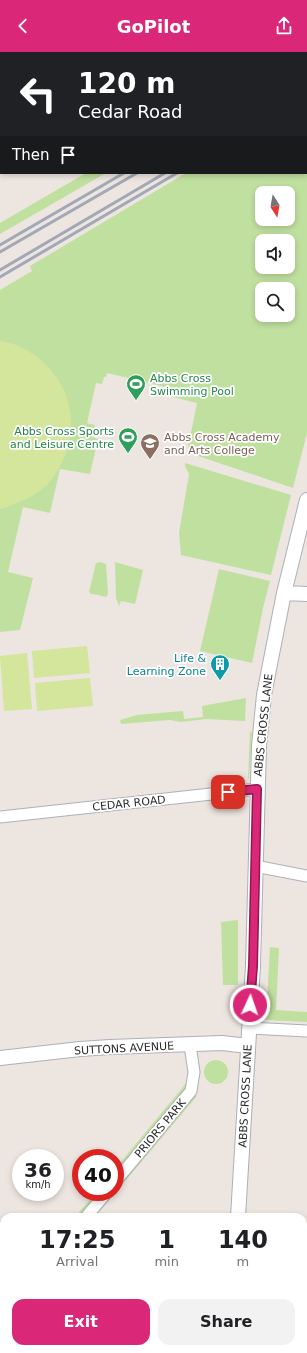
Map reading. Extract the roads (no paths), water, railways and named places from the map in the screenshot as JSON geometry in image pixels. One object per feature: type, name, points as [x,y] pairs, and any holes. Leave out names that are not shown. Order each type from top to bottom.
[{"type":"street","name":"ABBS CROSS LANE","points":[[238,1213],[253,966],[259,746],[264,695],[284,592],[307,500]]},
{"type":"street","points":[[284,592],[307,594]]},
{"type":"street","name":"CEDAR ROAD","points":[[0,817],[257,789]]},
{"type":"street","points":[[256,866],[307,876]]},
{"type":"street","points":[[249,1028],[307,1031]]},
{"type":"street","name":"SUTTONS AVENUE","points":[[0,1058],[95,1048],[222,1043],[248,1046]]},
{"type":"street","name":"PRIORS PARK","points":[[124,1171],[191,1091],[194,1072],[190,1045]]},
{"type":"street","points":[[89,1213],[99,1201]]},
{"type":"railway","points":[[0,245],[122,174]]},
{"type":"railway","points":[[0,252],[135,174]]},
{"type":"railway","points":[[0,270],[163,174]]},
{"type":"railway","points":[[0,277],[175,174]]},
{"type":"place","name":"Abbs Cross Swimming Pool","points":[[136,401]]},
{"type":"place","name":"Abbs Cross Sports and Leisure Centre","points":[[128,454]]},
{"type":"place","name":"Abbs Cross Academy and Arts College","points":[[150,460]]},
{"type":"place","name":"Life & Learning Zone","points":[[220,681]]}]
